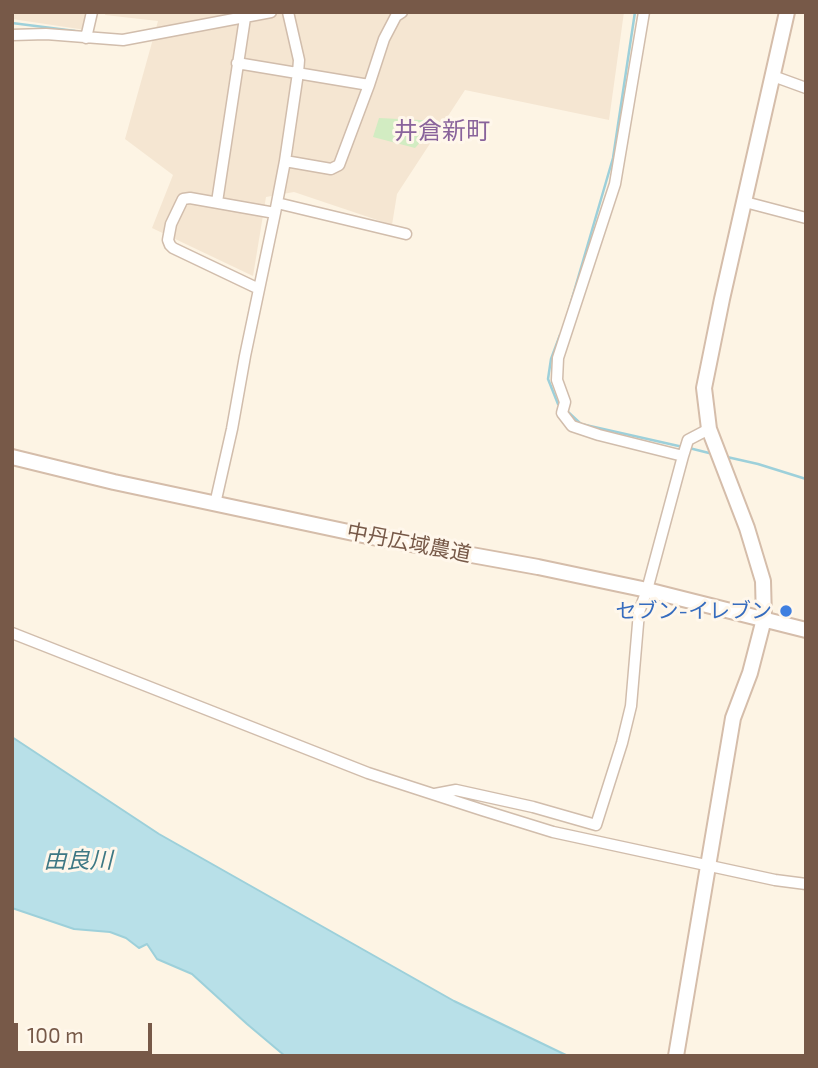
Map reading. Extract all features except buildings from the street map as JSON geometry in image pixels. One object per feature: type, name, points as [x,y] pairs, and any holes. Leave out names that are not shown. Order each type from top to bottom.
[{"type":"street","points":[[86,38],[92,12]]},
{"type":"street","points":[[12,35],[46,34],[123,40],[271,12]]},
{"type":"street","points":[[215,504],[285,161],[299,60],[288,12]]},
{"type":"street","points":[[285,161],[331,169],[339,166],[384,39],[396,16],[402,12]]},
{"type":"street","points":[[644,12],[615,184],[558,358],[557,380],[565,402],[562,413],[572,426],[683,456]]},
{"type":"street","points":[[676,1056],[733,718],[750,673],[764,620],[763,581],[747,528],[709,429],[704,388],[787,12]]},
{"type":"street","points":[[217,202],[245,18]]},
{"type":"street","points":[[237,63],[369,85]]},
{"type":"street","points":[[773,76],[806,88]]},
{"type":"street","points":[[259,289],[170,245],[168,240],[171,223],[183,199],[276,208],[405,234]]},
{"type":"street","points":[[745,202],[806,218]]},
{"type":"street","points":[[434,794],[456,790],[533,807],[596,825],[631,706],[639,612],[648,590],[683,456],[688,440],[709,429]]},
{"type":"street","name":"中丹広域農道","points":[[12,457],[372,537],[648,590],[806,631]]},
{"type":"street","points":[[12,633],[368,773],[553,832],[707,867],[806,884]]},
{"type":"shaded area","points":[[12,12],[90,12],[86,30],[12,19]]},
{"type":"shaded area","points":[[106,12],[624,12],[609,120],[465,90],[397,194],[392,225],[294,192],[266,197],[253,276],[152,228],[173,175],[125,139],[158,21],[105,15]]},
{"type":"green space","points":[[379,118],[440,121],[415,148],[373,137]]},
{"type":"water","name":"由良川","points":[[12,737],[159,834],[454,1001],[568,1056],[285,1056],[192,974],[157,959],[147,944],[139,948],[126,938],[110,932],[74,929],[12,908]]},
{"type":"waterway","points":[[569,309],[613,158],[635,12]]},
{"type":"waterway","points":[[12,23],[75,31]]},
{"type":"waterway","points":[[560,335],[551,359],[548,379],[558,404],[562,407]]},
{"type":"waterway","points":[[567,411],[581,424],[683,447]]},
{"type":"waterway","points":[[689,448],[713,454]]},
{"type":"waterway","points":[[727,457],[806,479]]},
{"type":"place","name":"セブン-イレブン","points":[[786,611]]},
{"type":"district","name":"井倉新町","points":[[442,131]]}]
